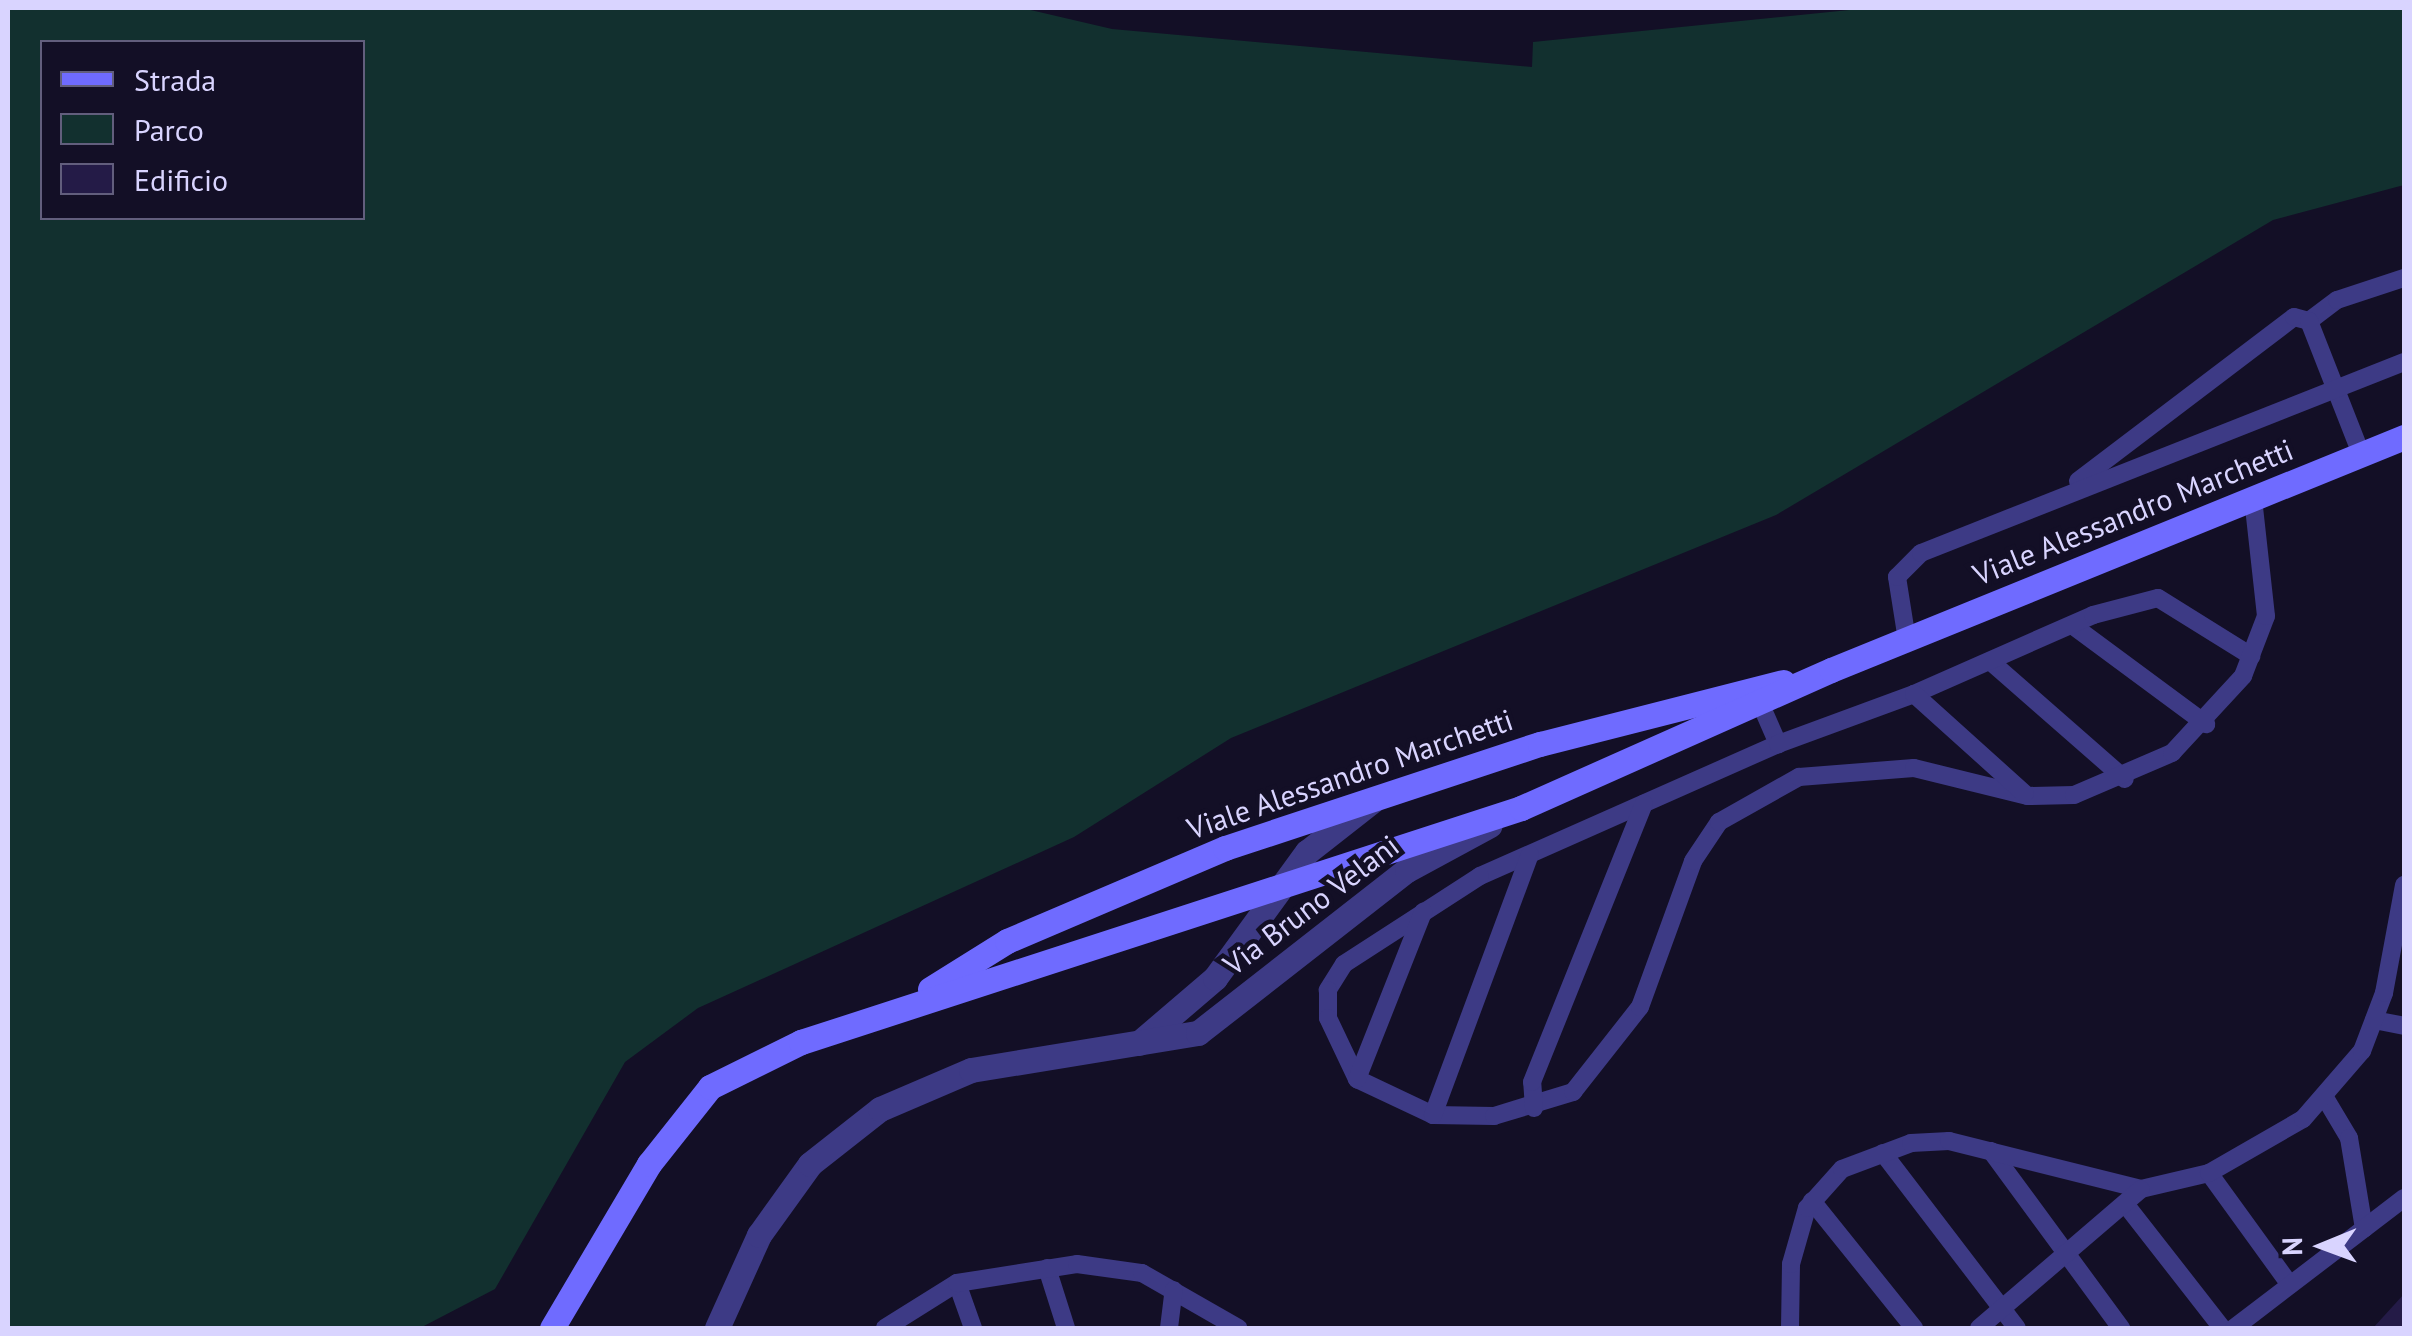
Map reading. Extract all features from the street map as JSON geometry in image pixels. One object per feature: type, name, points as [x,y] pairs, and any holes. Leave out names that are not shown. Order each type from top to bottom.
[{"type":"street","name":"Viale Alessandro Marchetti","points":[[552,1328],[649,1164],[710,1086],[913,1000],[1521,808],[1761,705],[1831,670],[2404,437]]},
{"type":"street","name":"Viale Alessandro Marchetti","points":[[913,1000],[1007,941],[1225,848],[1540,744],[1831,670]]},
{"type":"street","name":"Via Bruno Velani","points":[[1139,1044],[1215,978],[1307,852],[1373,800]]},
{"type":"street","name":"Via Bruno Velani","points":[[717,1328],[759,1235],[810,1164],[880,1109],[971,1070],[1198,1033],[1407,870],[1521,808]]},
{"type":"lane","points":[[2058,496],[2294,317],[2309,320],[2337,300],[2404,278]]},
{"type":"lane","points":[[2309,320],[2361,454]]},
{"type":"lane","points":[[1907,640],[1895,604],[1897,576],[1909,565],[2058,496],[2334,382],[2404,362]]},
{"type":"lane","points":[[2251,656],[2158,598],[2072,624],[1914,694],[1778,744],[1530,854],[1423,911],[1344,964],[1328,990],[1338,1052],[1357,1079],[1433,1116],[1534,1108],[1573,1092],[1619,1044],[1693,861],[1718,822],[1760,794],[1866,765],[2028,796],[2124,780],[2206,724],[2251,656],[2269,580],[2252,499]]},
{"type":"lane","points":[[2072,624],[2206,724]]},
{"type":"lane","points":[[1990,661],[2124,780]]},
{"type":"lane","points":[[1914,694],[2028,796]]},
{"type":"lane","points":[[1761,705],[1778,744]]},
{"type":"lane","points":[[1534,1108],[1532,1082],[1644,804]]},
{"type":"lane","points":[[1433,1116],[1530,854]]},
{"type":"lane","points":[[1794,1324],[1792,1264],[1812,1202],[1842,1169],[1883,1154],[1949,1141],[2141,1190],[2210,1173],[2303,1119],[2362,1051],[2396,969],[2404,885]]},
{"type":"lane","points":[[1357,1079],[1423,911]]},
{"type":"lane","points":[[2374,1020],[2404,1025]]},
{"type":"lane","points":[[2324,1096],[2349,1138],[2364,1229]]},
{"type":"lane","points":[[1991,1152],[2121,1328]]},
{"type":"lane","points":[[1883,1154],[2017,1328]]},
{"type":"lane","points":[[2210,1173],[2290,1285]]},
{"type":"lane","points":[[1979,1328],[2070,1258],[2141,1190]]},
{"type":"lane","points":[[2234,1328],[2404,1198]]},
{"type":"lane","points":[[1812,1202],[1914,1328]]},
{"type":"lane","points":[[2126,1204],[2222,1328]]},
{"type":"lane","points":[[1047,1268],[1066,1328]]},
{"type":"lane","points":[[885,1328],[957,1283],[1047,1268],[1142,1273],[1238,1328]]},
{"type":"lane","points":[[957,1283],[974,1328]]},
{"type":"lane","points":[[1169,1328],[1174,1290]]},
{"type":"green space","points":[[8,8],[1022,8],[1112,29],[1532,67],[1533,42],[1869,8],[2404,8],[2404,185],[2273,220],[1776,515],[1231,738],[1074,837],[698,1008],[625,1062],[495,1289],[420,1328],[8,1328]]},
{"type":"building","points":[[2404,1294],[2404,1328],[2373,1328]]}]
